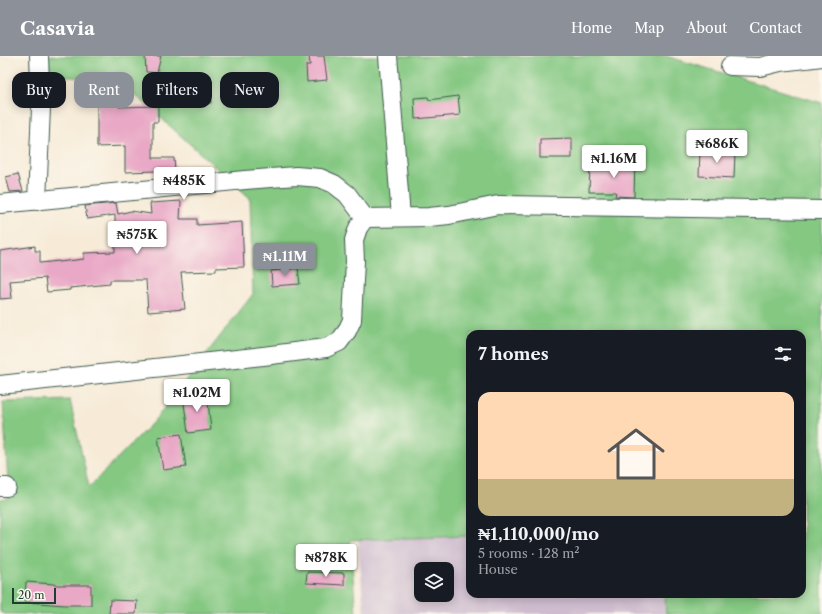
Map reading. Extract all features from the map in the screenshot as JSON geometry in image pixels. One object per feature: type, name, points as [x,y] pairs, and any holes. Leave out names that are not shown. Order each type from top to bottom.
[{"type":"street","points":[[36,200],[41,108],[39,56]]},
{"type":"street","points":[[388,56],[401,217]]},
{"type":"street","points":[[730,66],[760,67],[780,62],[822,57]]},
{"type":"street","points":[[0,204],[296,176],[320,178],[334,184],[347,194],[365,218]]},
{"type":"street","points":[[365,218],[428,217],[449,215],[498,205],[822,210]]},
{"type":"street","points":[[0,385],[326,348],[339,342],[347,331],[352,320],[355,261],[354,240],[358,228],[365,218]]},
{"type":"shaded area","points":[[466,533],[466,598],[673,598],[674,614],[364,614],[358,537]]},
{"type":"green space","points":[[47,56],[666,56],[822,103],[822,614],[666,614],[665,598],[806,598],[806,330],[466,330],[466,536],[350,540],[356,614],[4,614],[0,612],[0,499],[9,498],[3,402],[70,400],[89,487],[154,421],[253,294],[250,198],[150,108],[212,108],[212,72],[142,72],[142,101],[134,94],[134,72],[74,72],[74,77],[66,76],[66,72],[49,72]]},
{"type":"building","points":[[145,56],[161,56],[157,72],[146,72]]},
{"type":"building","points":[[309,56],[324,56],[327,80],[307,82],[306,65],[310,65]]},
{"type":"building","points":[[458,96],[460,115],[415,119],[414,98],[428,97],[429,100]]},
{"type":"building","points":[[142,106],[142,108],[158,108],[158,122],[153,122],[153,158],[174,158],[175,172],[125,172],[125,146],[97,147],[97,108],[134,108],[134,107]]},
{"type":"building","points":[[572,138],[572,158],[540,158],[540,139]]},
{"type":"building","points":[[700,151],[735,153],[734,178],[699,176]]},
{"type":"building","points":[[617,160],[635,161],[634,197],[615,196],[616,192],[589,192],[590,165],[616,165]]},
{"type":"building","points":[[18,174],[23,191],[10,192],[6,177]]},
{"type":"building","points":[[181,201],[180,219],[197,219],[197,225],[242,222],[244,267],[216,268],[216,271],[181,272],[185,309],[148,312],[146,280],[110,280],[110,284],[47,292],[45,278],[10,281],[12,298],[0,299],[0,251],[35,246],[35,251],[40,251],[40,263],[84,259],[84,253],[115,252],[115,215],[87,219],[85,206],[116,203],[118,214],[131,211],[151,214],[150,203]]},
{"type":"building","points":[[298,268],[300,284],[272,286],[271,271]]},
{"type":"building","points":[[207,392],[211,430],[188,433],[183,396]]},
{"type":"building","points":[[181,434],[186,467],[163,470],[158,437]]},
{"type":"building","points":[[307,572],[344,573],[344,585],[306,583]]},
{"type":"building","points":[[26,582],[54,585],[91,585],[91,605],[25,602]]},
{"type":"building","points":[[110,600],[137,601],[136,614],[109,614]]}]
